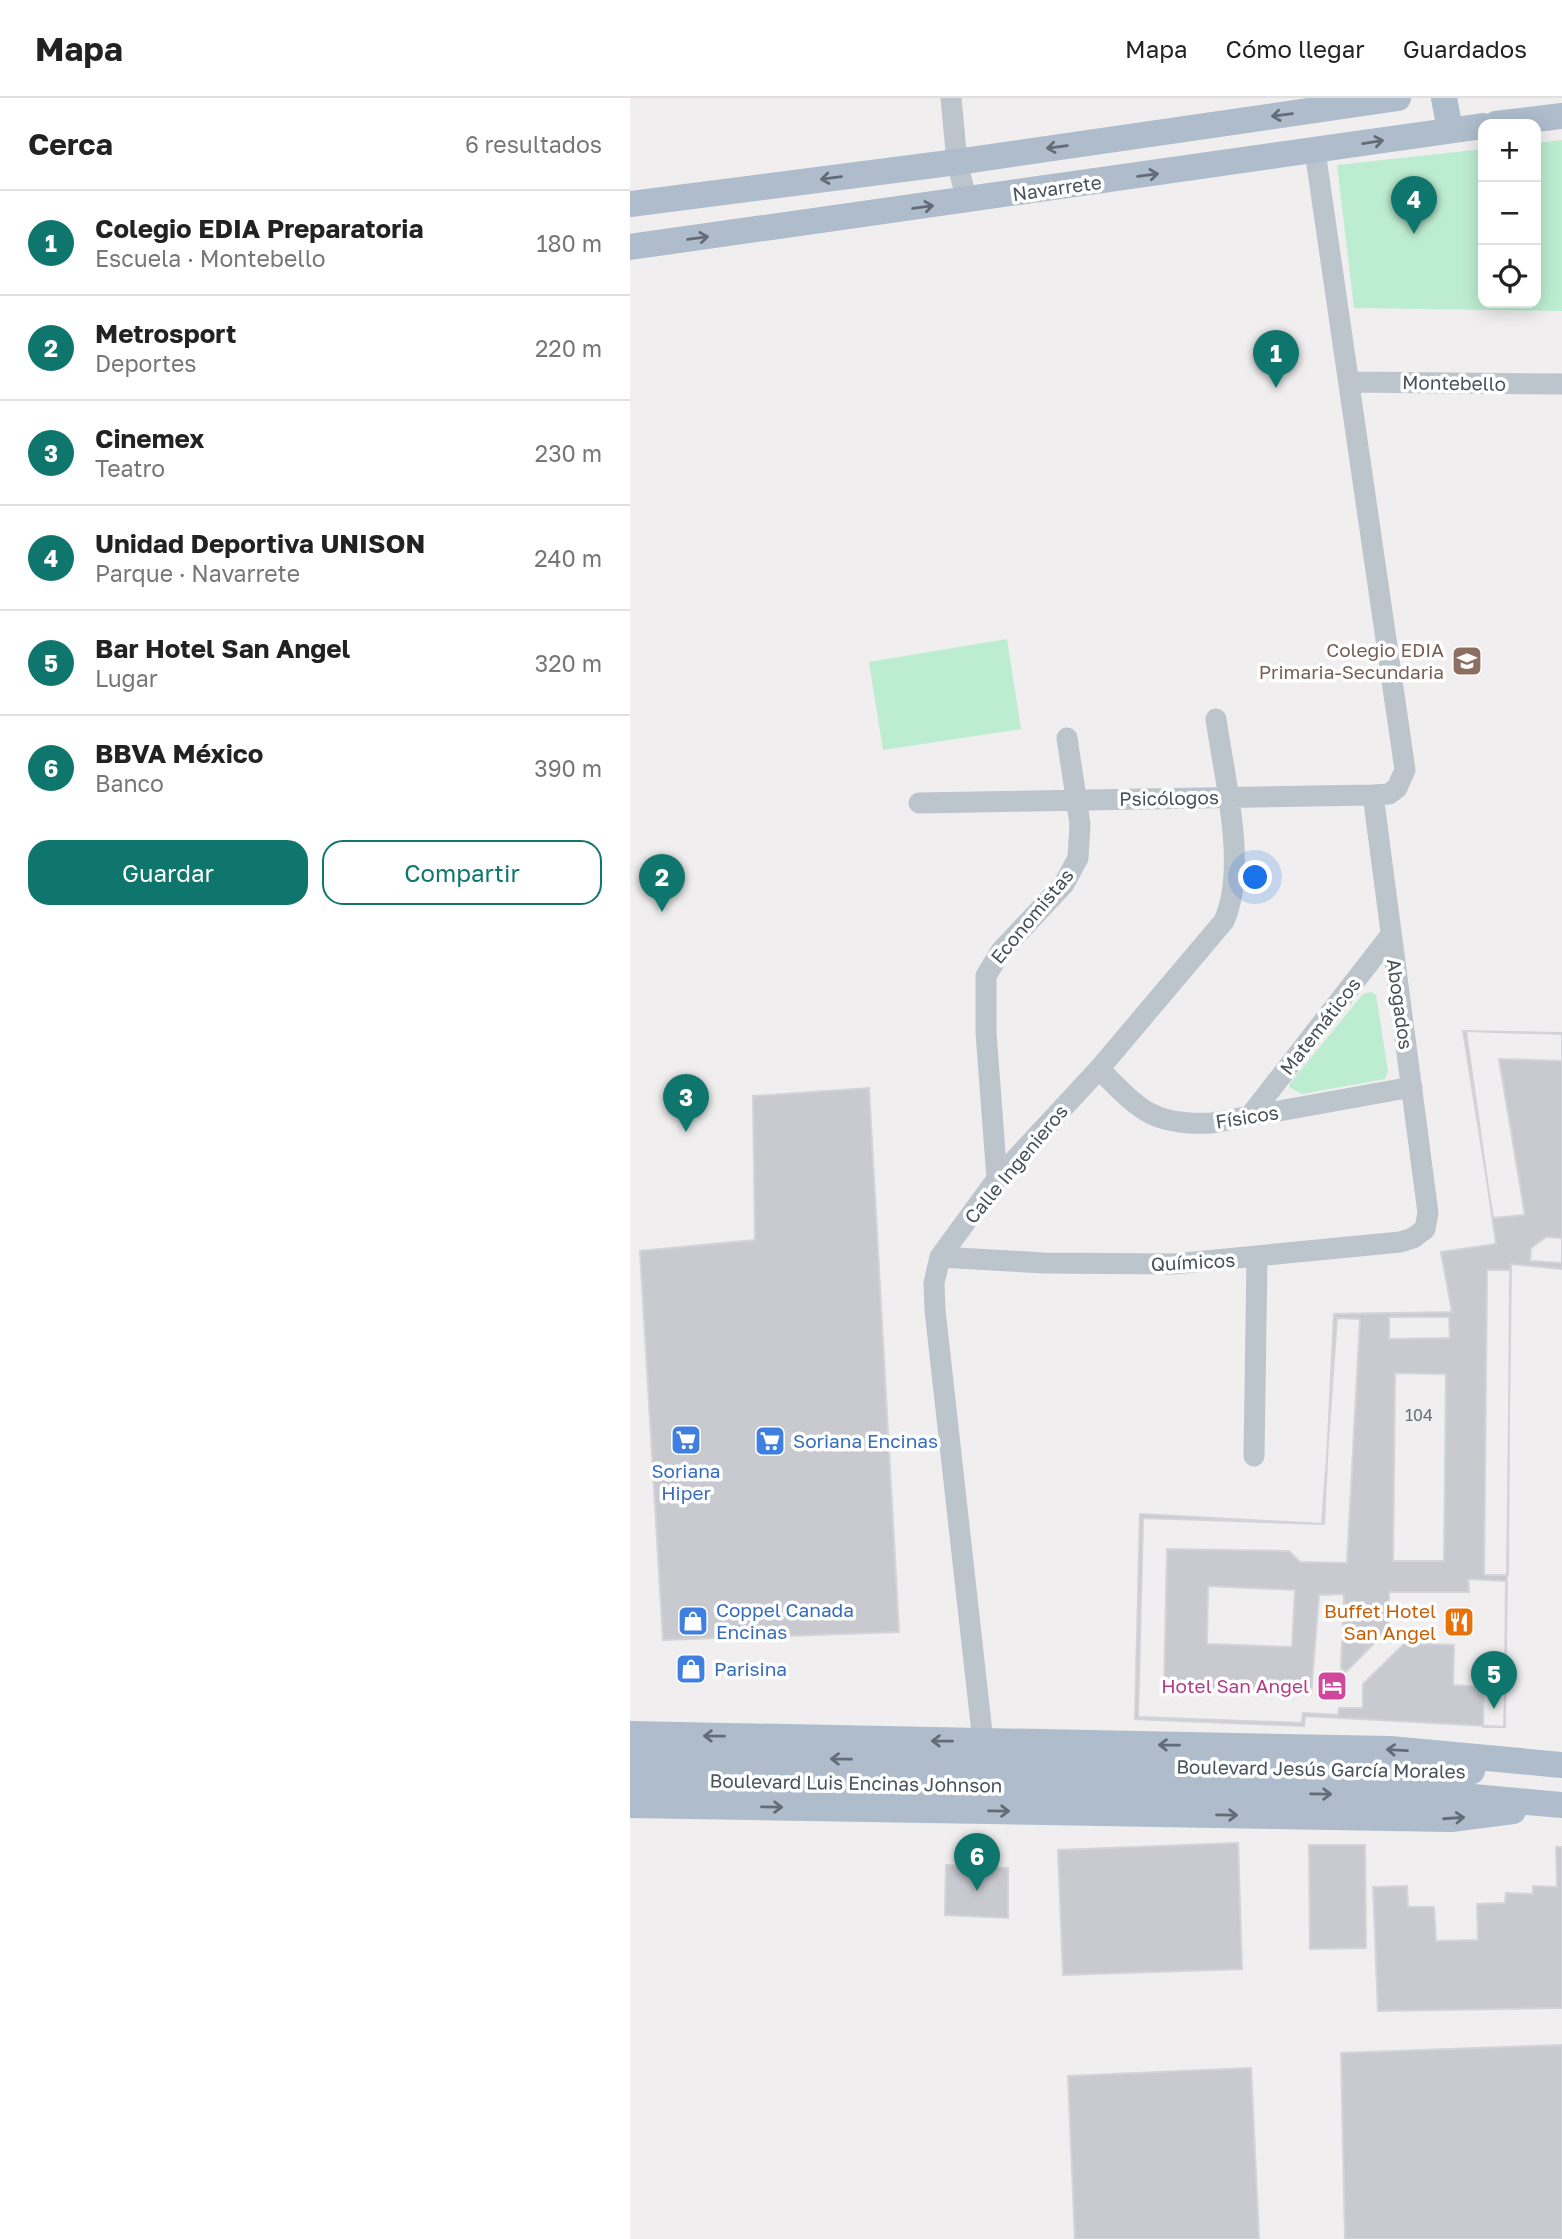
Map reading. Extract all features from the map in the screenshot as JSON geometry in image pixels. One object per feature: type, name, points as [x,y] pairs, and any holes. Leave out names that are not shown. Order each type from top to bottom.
[{"type":"main road","name":"Navarrete","points":[[630,204],[957,162],[1398,98]]},
{"type":"main road","points":[[1444,98],[1450,130]]},
{"type":"main road","points":[[1537,119],[1562,116]]},
{"type":"main road","name":"Navarrete","points":[[630,247],[1478,127]]},
{"type":"main road","points":[[630,1734],[1390,1749],[1562,1765]]},
{"type":"main road","name":"Boulevard Luis Encinas Johnson","points":[[630,1754],[1081,1776]]},
{"type":"main road","name":"Boulevard Jesús García Morales","points":[[1081,1776],[1562,1773]]},
{"type":"main road","name":"Boulevard Luis Encinas Johnson","points":[[636,1780],[1081,1776]]},
{"type":"main road","name":"Boulevard Jesús García Morales","points":[[1081,1776],[1462,1796],[1558,1805]]},
{"type":"main road","points":[[630,1805],[1451,1819],[1558,1805]]},
{"type":"street","points":[[951,98],[957,162],[967,201]]},
{"type":"street","points":[[1315,151],[1349,382]]},
{"type":"street","name":"Montebello","points":[[1349,382],[1561,390]]},
{"type":"street","name":"Psicólogos","points":[[919,803],[1373,795],[1389,794],[1397,788],[1405,770],[1349,382]]},
{"type":"street","name":"Calle Ingenieros","points":[[983,1742],[934,1283],[940,1257],[998,1179],[1099,1069],[1224,921],[1231,901],[1233,879],[1227,797],[1216,719]]},
{"type":"street","name":"Economistas","points":[[998,1179],[986,1033],[986,976],[992,961],[1065,884],[1073,871],[1082,841],[1067,738]]},
{"type":"street","name":"Abogados","points":[[1373,795],[1428,1213]]},
{"type":"street","name":"Matemáticos","points":[[1250,1116],[1390,936]]},
{"type":"street","name":"Físicos","points":[[1099,1069],[1139,1106],[1167,1122],[1212,1123],[1412,1087]]},
{"type":"street","name":"Químicos","points":[[940,1257],[1118,1264],[1257,1258],[1400,1242],[1419,1235],[1425,1228],[1428,1213]]},
{"type":"street","points":[[1254,1456],[1257,1258]]},
{"type":"green space","points":[[1562,140],[1562,311],[1354,308],[1337,165],[1478,150],[1478,308],[1541,308],[1541,142]]},
{"type":"green space","points":[[1007,639],[1021,729],[883,750],[869,662]]},
{"type":"green space","points":[[1371,992],[1376,995],[1388,1071],[1385,1079],[1302,1094],[1289,1087],[1363,994]]},
{"type":"building","points":[[1463,1031],[1562,1033],[1562,1061],[1499,1059],[1525,1215],[1493,1218]]},
{"type":"building","points":[[1466,1031],[1562,1034],[1562,1269],[1511,1264],[1505,1727],[1305,1716],[1304,1726],[1135,1719],[1140,1514],[1324,1524],[1334,1314],[1452,1312],[1441,1252],[1496,1244]],"holes":[[[1208,1586],[1295,1590],[1292,1647],[1207,1644]]]},
{"type":"building","name":"Soriana Encinas","points":[[869,1088],[899,1632],[663,1640],[640,1251],[755,1240],[753,1096]]},
{"type":"building","points":[[1546,1237],[1562,1238],[1562,1263],[1530,1261],[1531,1248]]},
{"type":"building","points":[[1487,1270],[1510,1270],[1508,1575],[1484,1575]]},
{"type":"building","points":[[1389,1317],[1449,1317],[1450,1338],[1389,1339]]},
{"type":"building","points":[[1337,1318],[1360,1319],[1347,1563],[1300,1562],[1289,1551],[1167,1549],[1164,1690],[1311,1695],[1319,1595],[1344,1594],[1341,1668],[1346,1672],[1390,1627],[1405,1643],[1363,1684],[1363,1708],[1339,1708],[1338,1715],[1303,1713],[1302,1723],[1138,1717],[1143,1518],[1322,1524]]},
{"type":"building","points":[[1395,1373],[1446,1374],[1444,1561],[1393,1561]]},
{"type":"building","points":[[1468,1579],[1506,1581],[1505,1688],[1453,1685],[1454,1645],[1405,1643],[1389,1623],[1389,1592],[1469,1592]]},
{"type":"building","points":[[1484,1690],[1505,1690],[1504,1727],[1483,1727]]},
{"type":"building","points":[[1238,1843],[1242,1969],[1063,1975],[1058,1850]]},
{"type":"building","points":[[1309,1845],[1365,1845],[1366,1948],[1310,1949]]},
{"type":"building","points":[[1556,1847],[1562,1847],[1562,2008],[1378,2011],[1373,1887],[1407,1886],[1408,1907],[1434,1907],[1436,1941],[1478,1940],[1477,1904],[1505,1903],[1506,1893],[1533,1894],[1533,1886],[1557,1887]]},
{"type":"building","points":[[946,1865],[1008,1868],[1008,1918],[945,1915]]},
{"type":"building","points":[[1562,2045],[1562,2239],[1345,2239],[1341,2053]]},
{"type":"building","points":[[1251,2068],[1259,2239],[1075,2239],[1068,2076]]},
{"type":"place","name":"Unidad Deportiva UNISON","points":[[1414,234]]},
{"type":"place","name":"Colegio EDIA Preparatoria","points":[[1276,388]]},
{"type":"place","name":"Colegio EDIA Primaria-Secundaria","points":[[1467,661]]},
{"type":"place","name":"Metrosport","points":[[662,912]]},
{"type":"place","name":"Cinemex","points":[[686,1132]]},
{"type":"place","name":"Soriana Hiper","points":[[686,1440]]},
{"type":"place","name":"Soriana Encinas","points":[[770,1441]]},
{"type":"place","name":"Coppel Canada Encinas","points":[[693,1621]]},
{"type":"place","name":"Buffet Hotel San Angel","points":[[1459,1622]]},
{"type":"place","name":"Parisina","points":[[691,1669]]},
{"type":"place","name":"Hotel San Angel","points":[[1332,1686]]},
{"type":"place","name":"Bar Hotel San Angel","points":[[1494,1709]]},
{"type":"place","name":"BBVA México","points":[[977,1891]]}]
